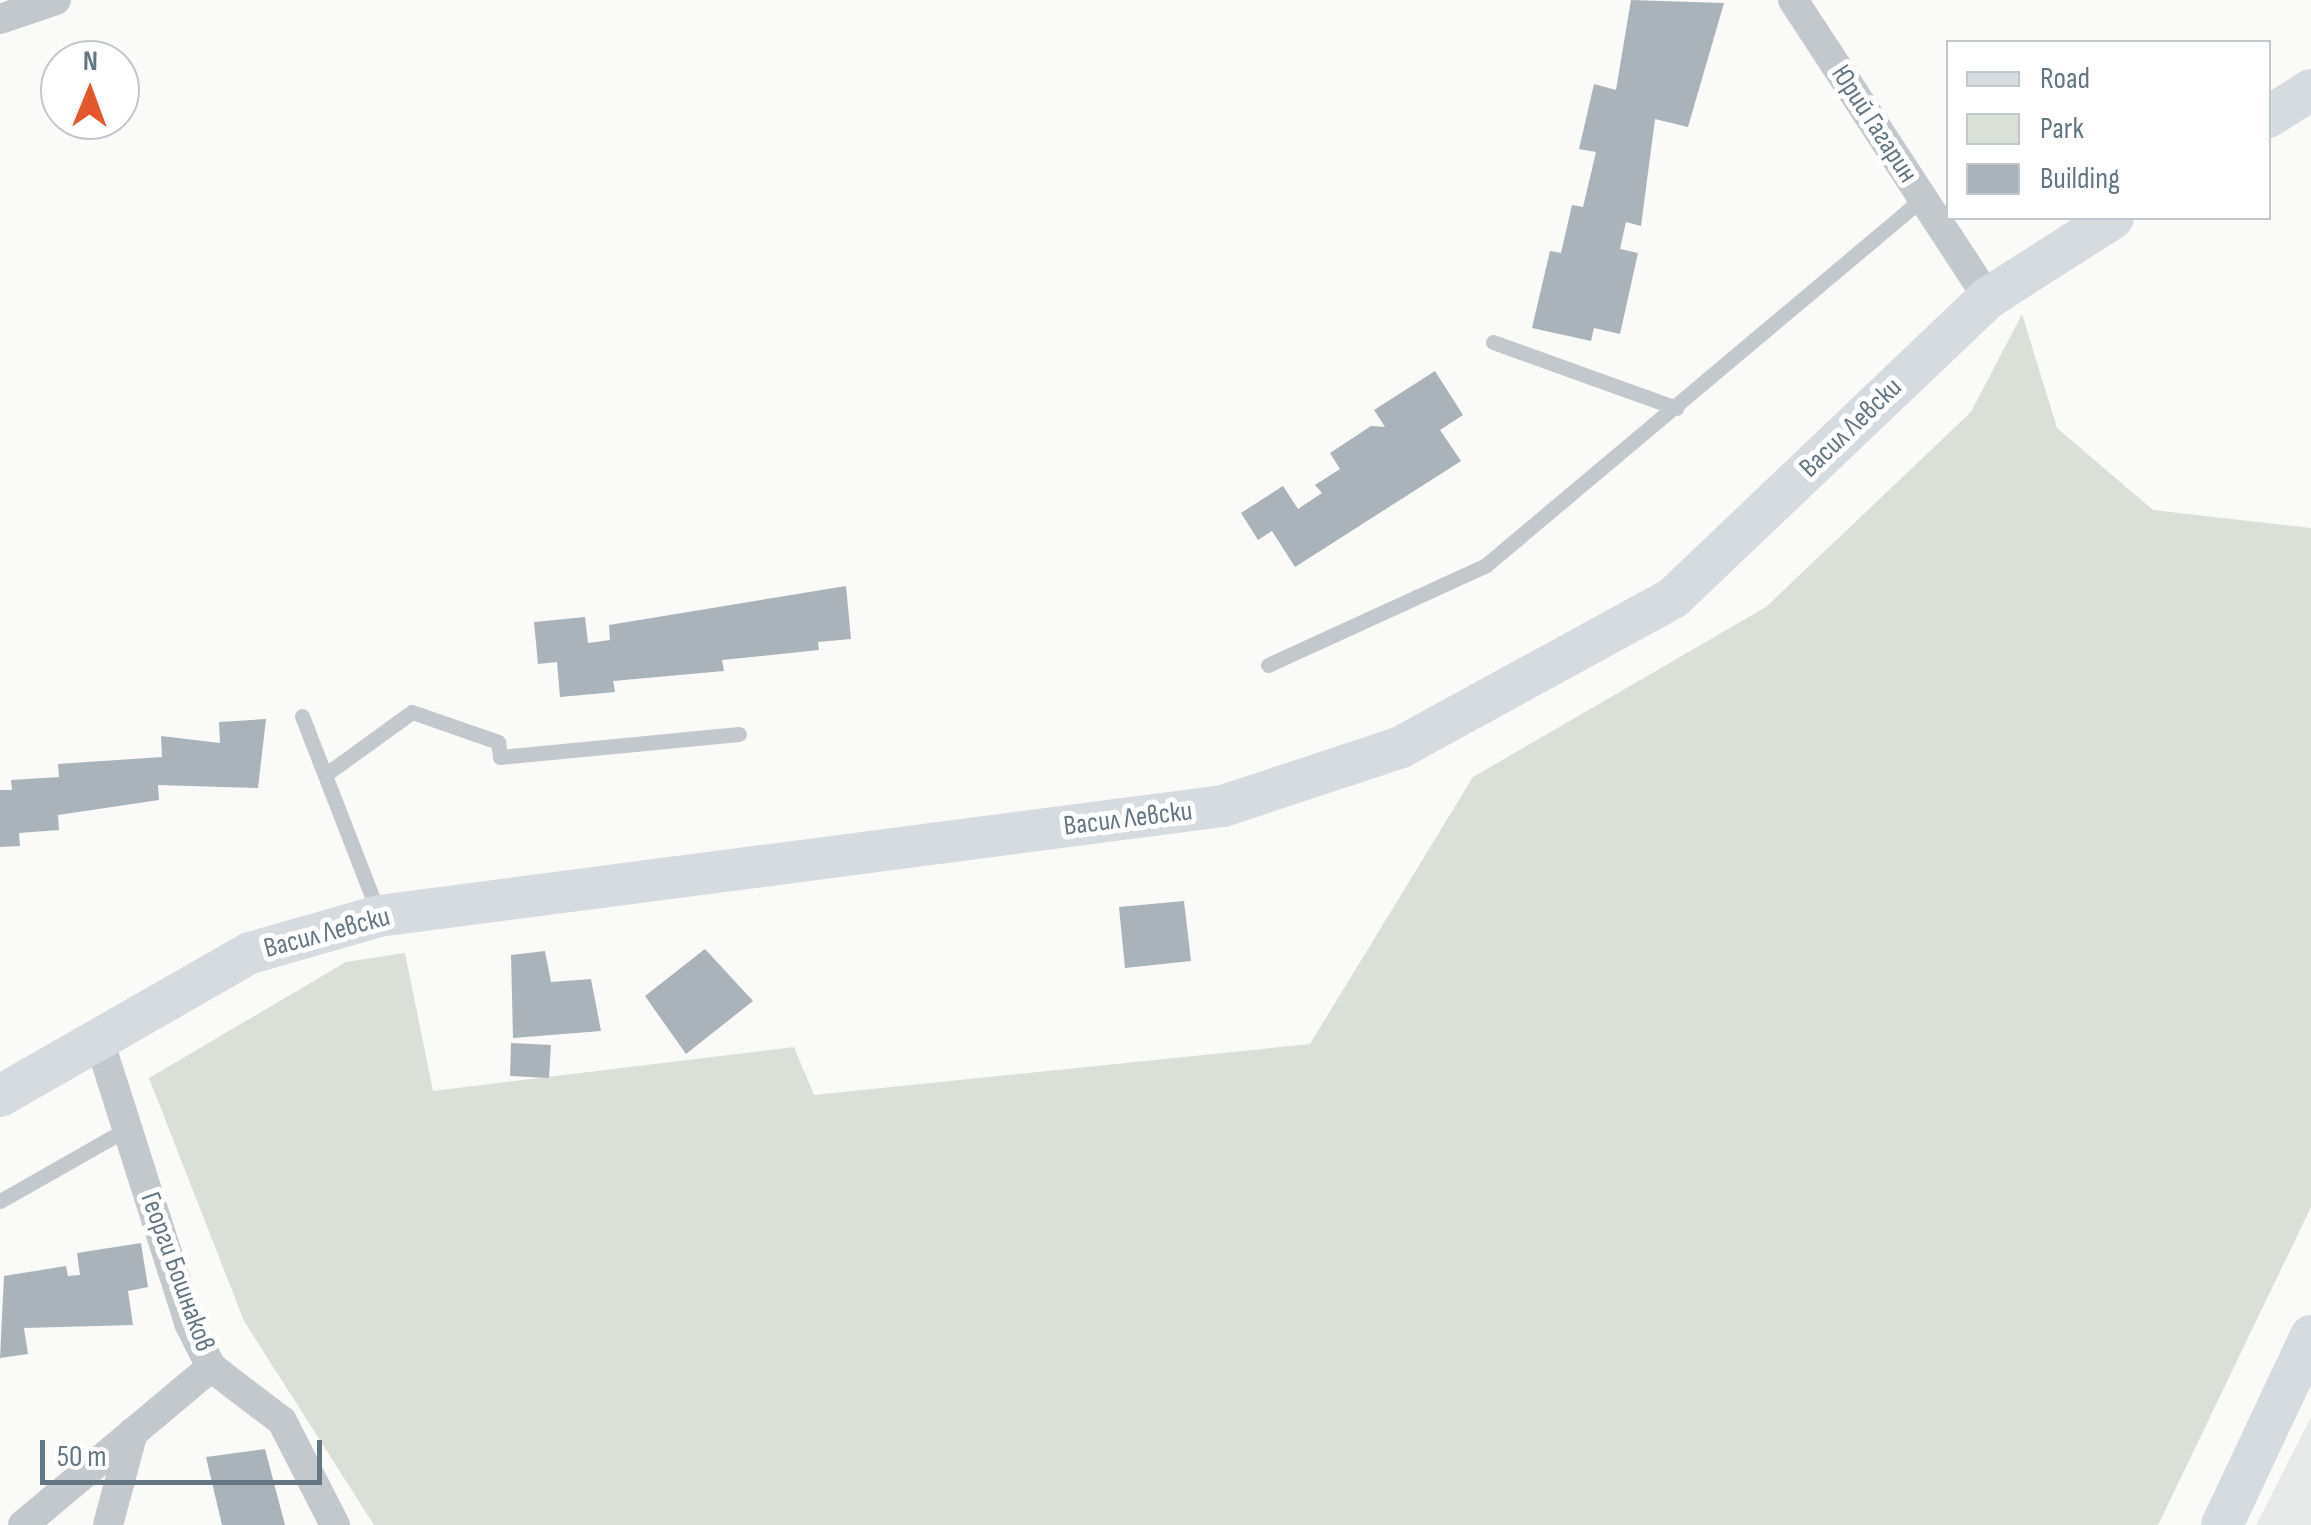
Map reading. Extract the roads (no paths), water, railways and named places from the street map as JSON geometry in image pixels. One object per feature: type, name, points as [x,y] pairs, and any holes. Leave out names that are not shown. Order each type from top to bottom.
[{"type":"street","points":[[0,19],[56,0]]},
{"type":"street","name":"Юрий Гагарин","points":[[1793,0],[1988,298]]},
{"type":"street","points":[[2271,115],[2311,90]]},
{"type":"street","name":"Васил Левски","points":[[0,1096],[250,953],[379,916],[1223,806],[1401,746],[1673,598],[1988,298],[2110,220]]},
{"type":"street","name":"Георги Бошнаков","points":[[98,1037],[211,1367],[282,1422],[335,1525]]},
{"type":"street","points":[[2222,1525],[2306,1366]]},
{"type":"street","points":[[23,1525],[211,1367]]},
{"type":"street","points":[[108,1525],[133,1432]]},
{"type":"lane","points":[[1268,665],[1486,565],[1923,198]]},
{"type":"lane","points":[[1492,342],[1676,408]]},
{"type":"lane","points":[[328,772],[412,712],[498,742],[500,757],[738,734]]},
{"type":"lane","points":[[302,716],[328,772],[379,916]]},
{"type":"lane","points":[[0,1201],[128,1129]]}]
